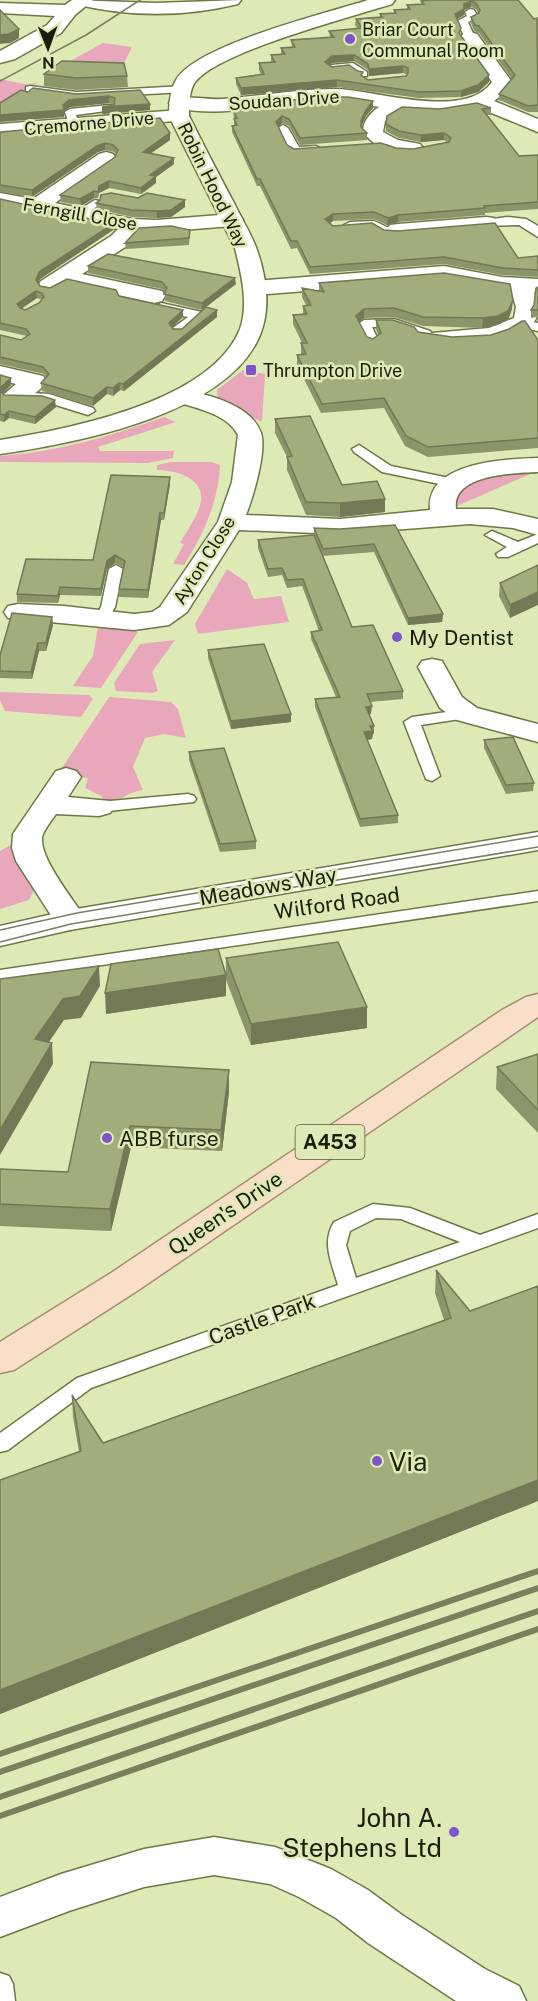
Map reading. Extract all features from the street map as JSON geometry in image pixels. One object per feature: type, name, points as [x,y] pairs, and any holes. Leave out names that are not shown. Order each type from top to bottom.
[{"type":"main road","name":"Queen's Drive","points":[[0,1360],[124,1282],[514,1017],[538,1004]]},
{"type":"street","points":[[137,0],[188,0]]},
{"type":"street","points":[[0,8],[79,3],[168,8],[232,0]]},
{"type":"street","name":"Robin Hood Way","points":[[0,447],[99,428],[142,414],[182,396],[220,370],[245,343],[252,322],[255,288],[246,248],[181,103],[185,81],[196,69],[236,49],[387,0]]},
{"type":"street","points":[[0,57],[8,55],[54,29],[79,3]]},
{"type":"street","points":[[470,38],[502,82],[495,93],[481,102]]},
{"type":"street","points":[[361,97],[368,89],[368,81],[363,74]]},
{"type":"street","name":"Soudan Drive","points":[[181,103],[219,105],[327,95],[361,97],[398,105],[424,107],[481,102]]},
{"type":"street","points":[[481,102],[535,122]]},
{"type":"street","name":"Cremorne Drive","points":[[0,130],[74,124],[181,103]]},
{"type":"street","points":[[398,105],[374,120],[373,131],[376,144],[421,147]]},
{"type":"street","points":[[37,206],[106,158]]},
{"type":"street","name":"Ferngill Close","points":[[0,199],[37,206],[87,209],[132,225],[232,220]]},
{"type":"street","points":[[398,230],[486,223]]},
{"type":"street","points":[[132,225],[111,255],[53,287],[135,298]]},
{"type":"street","points":[[426,334],[454,344],[530,325],[527,309],[530,286],[459,260],[442,227]]},
{"type":"street","points":[[255,288],[426,274],[459,260]]},
{"type":"street","points":[[0,373],[35,381],[14,396]]},
{"type":"street","name":"Ayton Close","points":[[18,612],[126,622],[147,621],[170,613],[177,606],[231,522],[245,482],[249,461],[249,429],[237,417],[182,396]]},
{"type":"street","points":[[444,517],[442,498],[454,483],[485,470],[538,465]]},
{"type":"street","points":[[231,522],[338,526],[444,517],[496,516],[538,526]]},
{"type":"street","points":[[432,668],[450,702],[466,714],[479,719],[536,729]]},
{"type":"street","points":[[66,777],[28,834],[25,843],[34,869],[47,883],[70,920]]},
{"type":"street","points":[[47,805],[99,807]]},
{"type":"street","name":"Meadows Way","points":[[0,936],[70,920],[538,841]]},
{"type":"street","points":[[0,1917],[61,1894],[144,1868],[214,1856],[275,1866],[315,1883],[352,1904],[412,1948],[468,1984],[502,2001]]},
{"type":"lane","points":[[470,12],[473,17],[462,21],[470,38]]},
{"type":"lane","points":[[332,68],[353,66],[356,71],[363,74]]},
{"type":"lane","points":[[30,89],[181,103]]},
{"type":"lane","points":[[74,124],[70,112],[109,108]]},
{"type":"lane","points":[[283,128],[295,150],[326,148]]},
{"type":"lane","points":[[486,223],[514,219],[534,228],[538,233]]},
{"type":"lane","points":[[333,227],[374,224],[385,231],[398,230]]},
{"type":"lane","points":[[135,298],[198,315],[177,331]]},
{"type":"lane","points":[[373,342],[364,324],[394,323],[426,334]]},
{"type":"lane","points":[[14,396],[44,397],[88,411]]},
{"type":"lane","points":[[359,449],[380,467],[454,483]]},
{"type":"lane","points":[[492,535],[518,547]]},
{"type":"lane","points":[[503,554],[538,538]]},
{"type":"lane","points":[[102,618],[108,607],[116,569]]},
{"type":"lane","points":[[432,776],[412,722],[466,714]]},
{"type":"lane","points":[[99,807],[188,798]]},
{"type":"lane","name":"Wilford Road","points":[[0,975],[538,896]]},
{"type":"lane","points":[[349,1288],[336,1245],[341,1227],[373,1210],[404,1213],[480,1242]]},
{"type":"lane","name":"Castle Park","points":[[0,1444],[84,1383],[538,1221]]},
{"type":"lane","points":[[0,1984],[2,2001]]},
{"type":"shaded area","points":[[103,43],[132,47],[122,67],[65,64]]},
{"type":"shaded area","points":[[0,79],[29,85],[39,82],[0,106]]},
{"type":"shaded area","points":[[243,370],[265,374],[262,422],[218,400],[217,390]]},
{"type":"shaded area","points":[[164,417],[176,422],[98,447],[100,451],[174,451],[173,458],[148,463],[0,462],[0,456],[42,451],[84,442]]},
{"type":"shaded area","points":[[171,462],[211,462],[220,465],[219,479],[209,517],[184,565],[173,564],[184,544],[180,543],[198,510],[201,496],[195,482],[189,478],[173,472],[157,470],[157,465]]},
{"type":"shaded area","points":[[537,471],[457,506],[453,501],[455,491],[486,475]]},
{"type":"shaded area","points":[[227,569],[247,583],[254,599],[281,596],[289,622],[198,634],[195,624]]},
{"type":"shaded area","points":[[98,626],[138,632],[101,688],[73,686],[93,656]]},
{"type":"shaded area","points":[[175,640],[152,672],[158,691],[153,693],[116,691],[114,683],[140,644]]},
{"type":"shaded area","points":[[0,692],[89,695],[93,699],[81,717],[5,711],[0,700]]},
{"type":"shaded area","points":[[109,697],[171,702],[178,709],[186,738],[164,734],[145,738],[133,767],[143,790],[106,803],[101,796],[85,788],[88,778],[58,774]]},
{"type":"shaded area","points":[[14,843],[15,855],[34,890],[29,900],[0,909],[0,851]]},
{"type":"building","points":[[518,0],[534,19],[537,18],[538,105],[528,106],[499,94],[515,75],[479,26],[475,25],[471,17],[480,10],[476,3],[471,1],[464,4],[464,9],[455,14],[461,28],[459,33],[489,75],[478,85],[461,91],[419,92],[337,80],[241,88],[236,78],[264,74],[259,63],[275,62],[271,55],[285,54],[281,48],[295,47],[291,40],[334,37],[329,31],[362,28],[356,19],[382,17],[380,14],[410,9],[407,5],[424,4],[421,1]],"holes":[[[354,55],[368,64],[369,69],[403,66],[408,68],[408,73],[406,76],[368,80],[361,75],[363,72],[349,65],[332,67],[325,62],[332,56]]]},
{"type":"building","points":[[0,10],[19,29],[0,35]]},
{"type":"building","points":[[62,61],[124,63],[127,76],[76,78],[44,74]]},
{"type":"building","points":[[33,88],[76,94],[140,90],[150,104],[102,107],[114,105],[115,98],[109,96],[69,100],[63,105],[64,110],[0,115],[0,103],[21,90],[28,92]]},
{"type":"building","points":[[318,97],[348,97],[373,101],[361,121],[361,127],[367,133],[300,138],[289,119],[282,116],[276,122],[287,145],[294,149],[381,143],[396,148],[413,149],[449,142],[451,138],[444,133],[421,135],[399,131],[386,124],[387,116],[402,107],[440,109],[477,103],[491,108],[482,109],[519,156],[538,155],[538,202],[398,215],[388,218],[374,212],[333,214],[325,219],[333,226],[372,223],[384,230],[398,231],[495,223],[518,258],[538,256],[538,270],[503,268],[444,257],[310,267],[297,241],[291,241],[260,179],[257,179],[232,126],[237,125],[234,119],[237,118],[233,110],[252,109],[250,105]]},
{"type":"building","points":[[160,118],[170,133],[143,152],[174,158],[150,175],[156,176],[141,188],[109,181],[99,186],[98,192],[94,191],[80,199],[60,195],[115,157],[118,150],[113,145],[105,143],[97,146],[32,190],[0,185],[0,132]]},
{"type":"building","points":[[111,193],[138,198],[147,193],[185,200],[171,210],[157,211],[132,210],[96,203],[100,200],[101,195]]},
{"type":"building","points":[[0,199],[113,224],[39,272],[36,280],[40,286],[50,288],[67,279],[116,290],[119,296],[183,310],[169,323],[173,329],[182,329],[206,307],[217,310],[123,384],[119,383],[113,388],[107,387],[93,398],[41,383],[49,374],[43,367],[0,357],[0,335],[21,340],[30,334],[26,329],[0,323]],"holes":[[[36,291],[42,293],[44,297],[39,303],[25,310],[17,304]]]},
{"type":"building","points":[[171,226],[190,230],[189,238],[125,243],[139,228]]},
{"type":"building","points":[[108,254],[235,278],[202,303],[164,294],[167,288],[162,282],[88,266]]},
{"type":"building","points":[[444,273],[510,284],[513,300],[508,311],[498,316],[483,318],[423,317],[394,308],[364,309],[356,316],[367,337],[373,339],[381,333],[376,320],[393,320],[414,327],[418,332],[452,337],[491,335],[525,321],[538,340],[538,438],[428,447],[406,436],[384,398],[322,404],[297,355],[306,354],[301,343],[307,343],[293,315],[307,314],[303,306],[311,305],[302,288],[324,292],[319,283]]},
{"type":"building","points":[[538,287],[538,310],[531,310],[534,305],[536,288]]},
{"type":"building","points":[[0,375],[11,378],[0,388]]},
{"type":"building","points":[[0,390],[4,395],[42,396],[55,400],[35,417],[9,411],[4,415],[0,414]]},
{"type":"building","points":[[310,416],[342,485],[377,481],[385,499],[340,503],[306,502],[287,457],[292,456],[275,419]]},
{"type":"building","points":[[111,475],[170,477],[164,513],[160,513],[148,590],[119,589],[125,561],[115,555],[107,561],[101,589],[60,587],[58,596],[17,594],[26,559],[93,560]]},
{"type":"building","points":[[395,525],[443,614],[408,618],[374,544],[323,549],[314,528],[340,529]]},
{"type":"building","points":[[314,535],[352,627],[373,625],[403,691],[367,694],[372,706],[366,707],[374,726],[370,726],[373,731],[364,732],[398,815],[360,819],[315,699],[340,697],[311,632],[322,630],[303,579],[287,580],[282,568],[268,569],[258,540]]},
{"type":"building","points":[[538,565],[538,592],[510,605],[500,583]]},
{"type":"building","points":[[12,613],[52,617],[46,643],[38,643],[31,672],[0,671],[0,655]]},
{"type":"building","points":[[264,644],[291,714],[231,721],[208,650]]},
{"type":"building","points":[[513,737],[534,783],[506,785],[484,740]]},
{"type":"building","points":[[224,748],[256,841],[220,844],[189,752]]},
{"type":"building","points":[[338,942],[367,1007],[251,1024],[226,958]]},
{"type":"building","points":[[218,949],[226,975],[105,993],[111,964]]},
{"type":"building","points":[[99,966],[80,996],[63,999],[35,1039],[52,1043],[0,1130],[0,979]]},
{"type":"building","points":[[538,1054],[538,1110],[497,1067]]},
{"type":"building","points":[[91,1062],[229,1070],[221,1130],[130,1126],[110,1209],[0,1204],[0,1169],[68,1172]]},
{"type":"building","points":[[436,1270],[470,1311],[538,1286],[538,1480],[0,1690],[0,1480],[81,1451],[72,1395],[103,1443],[451,1318]]},
{"type":"tram line","points":[[0,81],[86,35],[140,0]]},
{"type":"tram line","points":[[0,930],[77,913],[538,836]]},
{"type":"tram line","points":[[0,942],[71,924],[538,847]]},
{"type":"railway","points":[[0,1754],[538,1571]]},
{"type":"railway","points":[[0,1772],[538,1588]]},
{"type":"railway","points":[[0,1797],[538,1611]]},
{"type":"railway","points":[[0,1816],[538,1629]]},
{"type":"place","name":"Briar Court Communal Room","points":[[350,39]]},
{"type":"place","name":"Thrumpton Drive","points":[[251,370]]},
{"type":"place","name":"My Dentist","points":[[397,637]]},
{"type":"place","name":"ABB furse","points":[[107,1138]]},
{"type":"place","name":"Via","points":[[377,1461]]},
{"type":"place","name":"John A. Stephens Ltd","points":[[454,1832]]}]
